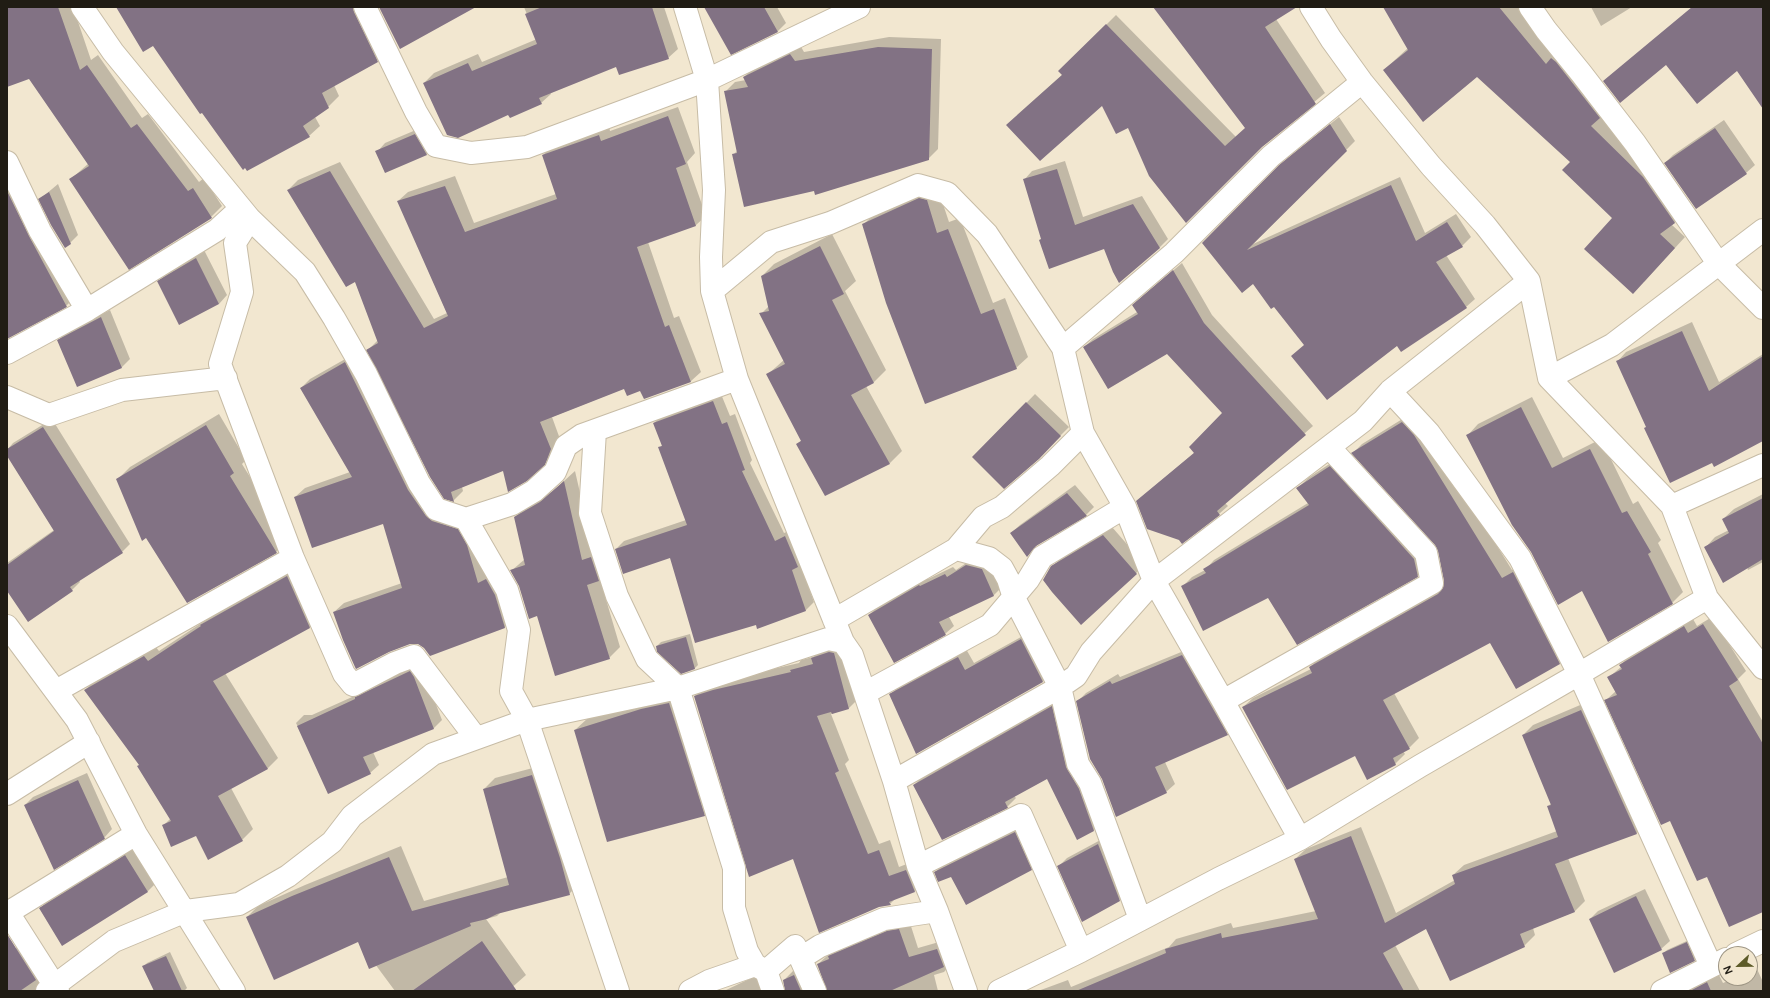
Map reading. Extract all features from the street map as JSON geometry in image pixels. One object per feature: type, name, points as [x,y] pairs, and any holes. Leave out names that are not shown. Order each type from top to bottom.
[{"type":"street","points":[[82,7],[114,52],[245,213],[305,272],[334,318],[366,374],[419,483],[436,509],[466,519],[512,504],[534,492],[555,472],[566,446],[582,435],[737,379]]},
{"type":"street","points":[[365,7],[416,112],[436,146],[471,153],[527,147],[707,80],[860,7]]},
{"type":"street","points":[[685,7],[707,80],[714,190],[711,258],[712,291],[737,379],[843,642],[852,655],[894,780],[918,866],[938,910],[966,991]]},
{"type":"street","points":[[1311,7],[1331,39],[1362,82],[1381,103],[1431,166],[1485,225],[1529,281],[1549,378],[1672,506],[1706,598],[1763,668]]},
{"type":"street","points":[[1530,7],[1546,30],[1635,143],[1718,263],[1763,308]]},
{"type":"street","points":[[1063,348],[1174,254],[1271,156],[1362,82]]},
{"type":"street","points":[[7,162],[40,231],[87,310]]},
{"type":"street","points":[[712,291],[771,242],[830,223],[918,185],[947,193],[987,234],[1063,348],[1083,433],[1125,507],[1154,581],[1223,700],[1300,839]]},
{"type":"street","points":[[7,353],[87,310],[245,213]]},
{"type":"street","points":[[245,213],[236,243],[242,292],[220,364],[293,558],[344,674],[353,685],[395,663],[414,656],[476,738]]},
{"type":"street","points":[[1549,378],[1612,345],[1763,230]]},
{"type":"street","points":[[894,780],[1060,687],[1076,676],[1091,652],[1154,581],[1364,421],[1390,391],[1529,281]]},
{"type":"street","points":[[7,397],[49,415],[122,390],[226,378]]},
{"type":"street","points":[[1390,391],[1429,434],[1520,558],[1718,962],[1662,991]]},
{"type":"street","points":[[595,431],[590,513],[617,596],[647,659],[678,688],[734,868],[734,908],[747,951],[765,976]]},
{"type":"street","points":[[834,620],[956,549],[983,516],[1008,502],[1050,466],[1083,433]]},
{"type":"street","points":[[1223,700],[1432,583],[1426,553],[1329,447]]},
{"type":"street","points":[[1672,506],[1763,465]]},
{"type":"street","points":[[865,693],[990,625],[1028,580],[1042,557],[1125,507]]},
{"type":"street","points":[[466,519],[507,590],[519,630],[511,691],[527,720],[618,991]]},
{"type":"street","points":[[956,549],[989,558],[1002,568],[1014,598],[1060,687],[1078,764],[1090,783],[1140,919]]},
{"type":"street","points":[[56,691],[293,558]]},
{"type":"street","points":[[999,991],[1081,951],[1140,919],[1300,839],[1420,766],[1706,598]]},
{"type":"street","points":[[7,626],[77,720],[136,834],[186,911],[234,991]]},
{"type":"street","points":[[136,834],[8,911],[54,989],[114,941],[186,911],[239,904],[288,876],[332,842],[352,816],[433,754],[527,720],[678,688],[828,639],[843,642]]},
{"type":"street","points":[[7,794],[89,742]]},
{"type":"street","points":[[918,866],[1021,816],[1081,951]]},
{"type":"street","points":[[801,958],[820,946],[884,919],[938,910]]},
{"type":"street","points":[[1753,946],[1763,941]]},
{"type":"street","points":[[690,991],[709,981],[765,976],[795,946],[815,991]]},
{"type":"building","points":[[7,7],[58,7],[80,70],[87,65],[131,128],[137,124],[188,191],[193,188],[212,218],[129,270],[69,179],[89,166],[29,79],[7,87]]},
{"type":"building","points":[[116,7],[353,7],[378,62],[322,93],[329,108],[303,126],[310,137],[247,171],[245,168],[243,170],[202,113],[200,114],[153,46],[143,52]]},
{"type":"building","points":[[379,7],[476,7],[400,49]]},
{"type":"building","points":[[542,7],[652,7],[669,59],[619,75],[616,67],[539,98],[542,104],[510,118],[508,115],[458,138],[447,135],[423,83],[468,63],[472,71],[537,44],[525,14]]},
{"type":"building","points":[[704,7],[764,7],[778,32],[731,55]]},
{"type":"building","points":[[1153,7],[1297,7],[1265,27],[1316,104],[1262,147],[1186,223],[1149,176],[1128,128],[1116,134],[1102,106],[1040,161],[1006,125],[1062,75],[1058,71],[1106,24],[1225,146],[1245,128]]},
{"type":"building","points":[[1383,7],[1499,7],[1546,64],[1551,58],[1556,62],[1600,118],[1591,126],[1643,177],[1675,223],[1660,234],[1675,248],[1633,294],[1584,249],[1612,218],[1562,170],[1570,162],[1477,77],[1423,122],[1383,70],[1408,50]]},
{"type":"building","points":[[1692,7],[1763,7],[1763,109],[1737,71],[1697,104],[1666,65],[1620,103],[1603,81]]},
{"type":"building","points":[[878,47],[932,49],[929,160],[815,195],[814,191],[744,207],[732,154],[737,153],[724,91],[748,87],[743,77],[790,54],[795,61]]},
{"type":"building","points":[[668,116],[686,164],[676,168],[696,226],[637,247],[665,327],[669,325],[691,382],[644,399],[640,391],[627,396],[624,389],[540,422],[551,449],[545,465],[527,481],[508,492],[503,471],[451,492],[454,502],[444,499],[430,477],[366,350],[378,343],[355,282],[346,287],[287,190],[330,171],[424,328],[448,316],[397,201],[445,186],[465,232],[557,199],[542,155],[599,135],[601,141]]},
{"type":"building","points":[[1330,124],[1347,151],[1247,250],[1391,185],[1416,241],[1447,222],[1463,247],[1436,262],[1467,308],[1401,352],[1397,346],[1327,400],[1291,356],[1304,345],[1274,307],[1271,309],[1253,284],[1242,293],[1202,243],[1279,165]]},
{"type":"building","points":[[1715,128],[1747,174],[1696,209],[1664,163]]},
{"type":"building","points":[[415,134],[427,155],[385,173],[375,151]]},
{"type":"building","points":[[1057,169],[1075,225],[1133,204],[1160,248],[1119,283],[1104,249],[1049,269],[1039,240],[1041,239],[1023,179]]},
{"type":"building","points":[[7,191],[67,307],[7,339]]},
{"type":"building","points":[[49,192],[71,244],[65,248],[38,199]]},
{"type":"building","points":[[919,198],[927,200],[937,233],[948,229],[981,314],[994,309],[1017,369],[925,404],[886,303],[862,224]]},
{"type":"building","points":[[820,246],[844,294],[832,300],[874,383],[851,395],[890,464],[825,496],[796,444],[801,441],[766,374],[785,364],[759,313],[769,311],[761,276]]},
{"type":"building","points":[[196,258],[219,304],[179,325],[157,281]]},
{"type":"building","points":[[1173,270],[1204,323],[1306,435],[1217,511],[1220,515],[1182,544],[1179,540],[1147,529],[1136,501],[1194,453],[1189,447],[1222,413],[1167,354],[1108,389],[1083,347],[1138,314],[1132,305]]},
{"type":"building","points":[[101,317],[122,368],[77,387],[57,340]]},
{"type":"building","points":[[1682,331],[1709,391],[1763,356],[1763,441],[1714,467],[1712,463],[1670,483],[1644,428],[1646,427],[1616,361]]},
{"type":"building","points":[[345,362],[408,490],[426,516],[432,521],[458,529],[467,545],[478,583],[486,579],[495,595],[505,628],[430,656],[424,648],[418,644],[410,644],[389,652],[356,669],[343,640],[333,612],[402,588],[383,524],[312,548],[294,497],[352,477],[300,388]]},
{"type":"building","points":[[713,401],[722,424],[727,422],[745,470],[742,471],[775,541],[785,536],[798,567],[792,570],[806,611],[757,629],[756,625],[695,643],[670,558],[623,574],[615,549],[687,525],[658,447],[662,446],[653,423]]},
{"type":"building","points":[[1026,402],[1061,436],[1039,459],[1004,489],[972,457]]},
{"type":"building","points":[[1521,407],[1552,468],[1590,449],[1622,513],[1627,511],[1651,552],[1648,554],[1673,604],[1608,642],[1582,591],[1558,605],[1531,552],[1512,525],[1466,435]]},
{"type":"building","points":[[1402,422],[1414,435],[1502,578],[1513,572],[1560,664],[1516,689],[1490,643],[1383,700],[1410,749],[1393,758],[1396,765],[1367,780],[1355,756],[1287,790],[1242,707],[1312,673],[1309,667],[1438,594],[1443,588],[1444,581],[1438,551],[1435,545],[1351,453]]},
{"type":"building","points":[[206,425],[234,473],[230,476],[277,553],[187,603],[146,538],[142,541],[116,479]]},
{"type":"building","points":[[43,427],[123,553],[70,587],[73,591],[28,622],[7,591],[7,565],[54,531],[7,456],[7,449]]},
{"type":"building","points":[[1330,466],[1414,559],[1418,577],[1297,645],[1268,598],[1203,631],[1181,586],[1206,573],[1203,569],[1309,505],[1296,488]]},
{"type":"building","points":[[564,481],[582,560],[591,557],[599,581],[587,585],[610,659],[555,676],[537,616],[529,619],[519,586],[510,570],[525,565],[514,517],[540,502]]},
{"type":"building","points":[[1067,493],[1087,516],[1036,546],[1027,557],[1010,533]]},
{"type":"building","points":[[1763,498],[1763,559],[1723,583],[1704,547],[1729,533],[1722,519]]},
{"type":"building","points":[[1103,535],[1137,574],[1081,625],[1043,580],[1051,566]]},
{"type":"building","points":[[966,565],[982,569],[994,596],[939,622],[946,635],[894,663],[868,615],[919,585],[920,586],[945,574],[947,577]]},
{"type":"building","points":[[287,576],[310,628],[213,681],[268,769],[218,796],[243,841],[208,860],[196,836],[171,847],[162,825],[171,821],[137,766],[139,765],[84,690],[144,656],[148,661],[201,626],[200,625]]},
{"type":"building","points":[[1703,624],[1738,680],[1729,686],[1763,744],[1763,912],[1729,927],[1707,877],[1697,881],[1670,821],[1661,825],[1604,700],[1617,695],[1607,677],[1622,669],[1619,665],[1684,626],[1688,633]]},
{"type":"building","points":[[686,637],[695,669],[681,674],[657,652],[656,646]]},
{"type":"building","points":[[1021,639],[1043,682],[916,754],[889,694],[958,657],[965,670]]},
{"type":"building","points":[[829,652],[834,653],[849,709],[832,714],[831,712],[817,716],[839,771],[835,773],[868,854],[879,850],[889,876],[906,870],[915,892],[889,902],[891,905],[879,907],[819,933],[793,859],[749,877],[694,696],[713,690],[791,672],[790,670],[813,664],[811,658]]},
{"type":"building","points":[[1182,655],[1228,735],[1155,767],[1167,793],[1116,817],[1102,779],[1090,759],[1076,701],[1110,681],[1112,684]]},
{"type":"building","points":[[410,671],[414,677],[434,729],[363,757],[371,774],[328,794],[297,726]]},
{"type":"building","points":[[669,703],[705,816],[607,842],[574,730],[641,709]]},
{"type":"building","points":[[1052,706],[1066,767],[1079,789],[1094,831],[1077,840],[1047,779],[1005,802],[1008,808],[942,840],[913,785]]},
{"type":"building","points":[[1581,710],[1637,834],[1555,864],[1575,912],[1520,934],[1525,947],[1450,981],[1426,929],[1383,953],[1404,991],[1076,991],[1166,953],[1165,949],[1221,933],[1222,938],[1318,919],[1294,859],[1351,836],[1385,923],[1455,884],[1452,875],[1558,837],[1547,806],[1551,805],[1522,735]]},
{"type":"building","points":[[532,775],[560,858],[570,895],[497,914],[487,919],[470,923],[471,926],[369,969],[358,942],[274,980],[246,917],[292,896],[389,857],[412,911],[509,885],[483,789]]},
{"type":"building","points":[[78,780],[105,839],[54,870],[24,805]]},
{"type":"building","points":[[1015,832],[1032,870],[966,905],[951,877],[938,882],[934,872]]},
{"type":"building","points":[[1098,844],[1120,901],[1082,922],[1057,866]]},
{"type":"building","points":[[125,855],[148,892],[62,946],[39,908]]},
{"type":"building","points":[[1636,896],[1662,950],[1614,973],[1589,919]]},
{"type":"building","points":[[899,929],[909,957],[937,949],[944,967],[890,991],[827,991],[817,964],[829,959],[828,956],[887,931]]},
{"type":"building","points":[[7,934],[36,980],[20,991],[7,991]]},
{"type":"building","points":[[482,941],[517,991],[412,991]]},
{"type":"building","points":[[1687,942],[1695,961],[1670,973],[1662,953]]},
{"type":"building","points":[[166,956],[182,991],[154,991],[142,966]]},
{"type":"building","points":[[794,975],[801,991],[785,991],[783,980]]},
{"type":"building","points":[[1707,982],[1711,991],[1690,991]]}]
